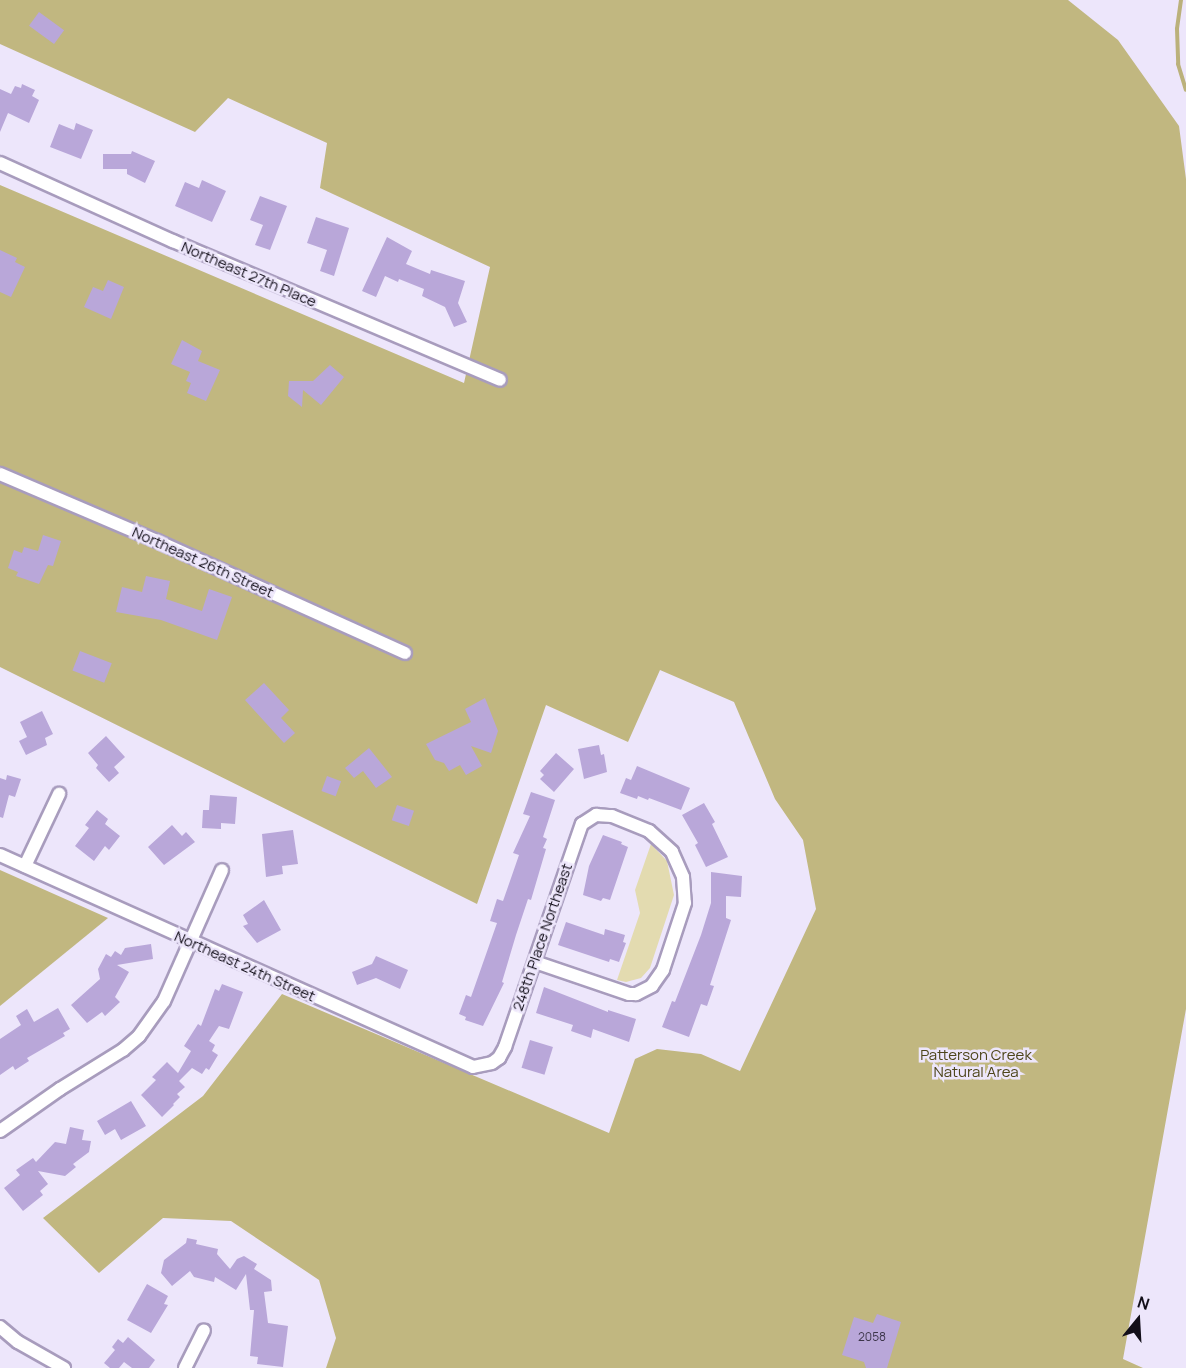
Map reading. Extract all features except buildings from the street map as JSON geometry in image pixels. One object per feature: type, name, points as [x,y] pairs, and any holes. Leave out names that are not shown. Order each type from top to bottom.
[{"type":"street","name":"Northeast 27th Place","points":[[0,163],[173,241],[500,380]]},
{"type":"street","name":"Northeast 26th Street","points":[[0,474],[157,541],[405,653]]},
{"type":"street","points":[[25,866],[59,794]]},
{"type":"street","name":"248th Place Northeast","points":[[492,1063],[499,1058],[505,1047],[582,824],[596,815],[612,816],[660,838],[672,852],[683,877],[685,903],[663,970],[652,986],[644,991],[629,994],[535,963]]},
{"type":"street","name":"Northeast 24th Street","points":[[0,855],[464,1065],[484,1066],[492,1063]]},
{"type":"street","points":[[0,1131],[60,1089],[123,1050],[139,1036],[164,1001],[222,870]]},
{"type":"street","points":[[0,1327],[18,1342],[64,1368]]},
{"type":"street","points":[[185,1368],[204,1330]]},
{"type":"shaded area","points":[[651,844],[667,861],[674,895],[650,968],[641,978],[626,982],[617,980],[640,913],[635,890]]},
{"type":"green space","name":"Patterson Creek Natural Area","points":[[0,0],[1068,0],[1118,40],[1179,126],[1186,179],[1186,1009],[1123,1359],[1143,1368],[326,1368],[336,1338],[319,1280],[231,1221],[163,1218],[99,1273],[43,1218],[203,1096],[282,994],[609,1133],[635,1059],[657,1049],[701,1054],[740,1071],[816,909],[803,840],[775,799],[734,702],[660,670],[628,742],[546,705],[477,904],[0,667],[0,185],[464,383],[490,267],[320,188],[327,143],[228,98],[195,132],[0,44]]},
{"type":"green space","points":[[0,870],[108,918],[0,1006]]},
{"type":"waterway","points":[[1181,0],[1177,29],[1178,64],[1186,90]]}]
